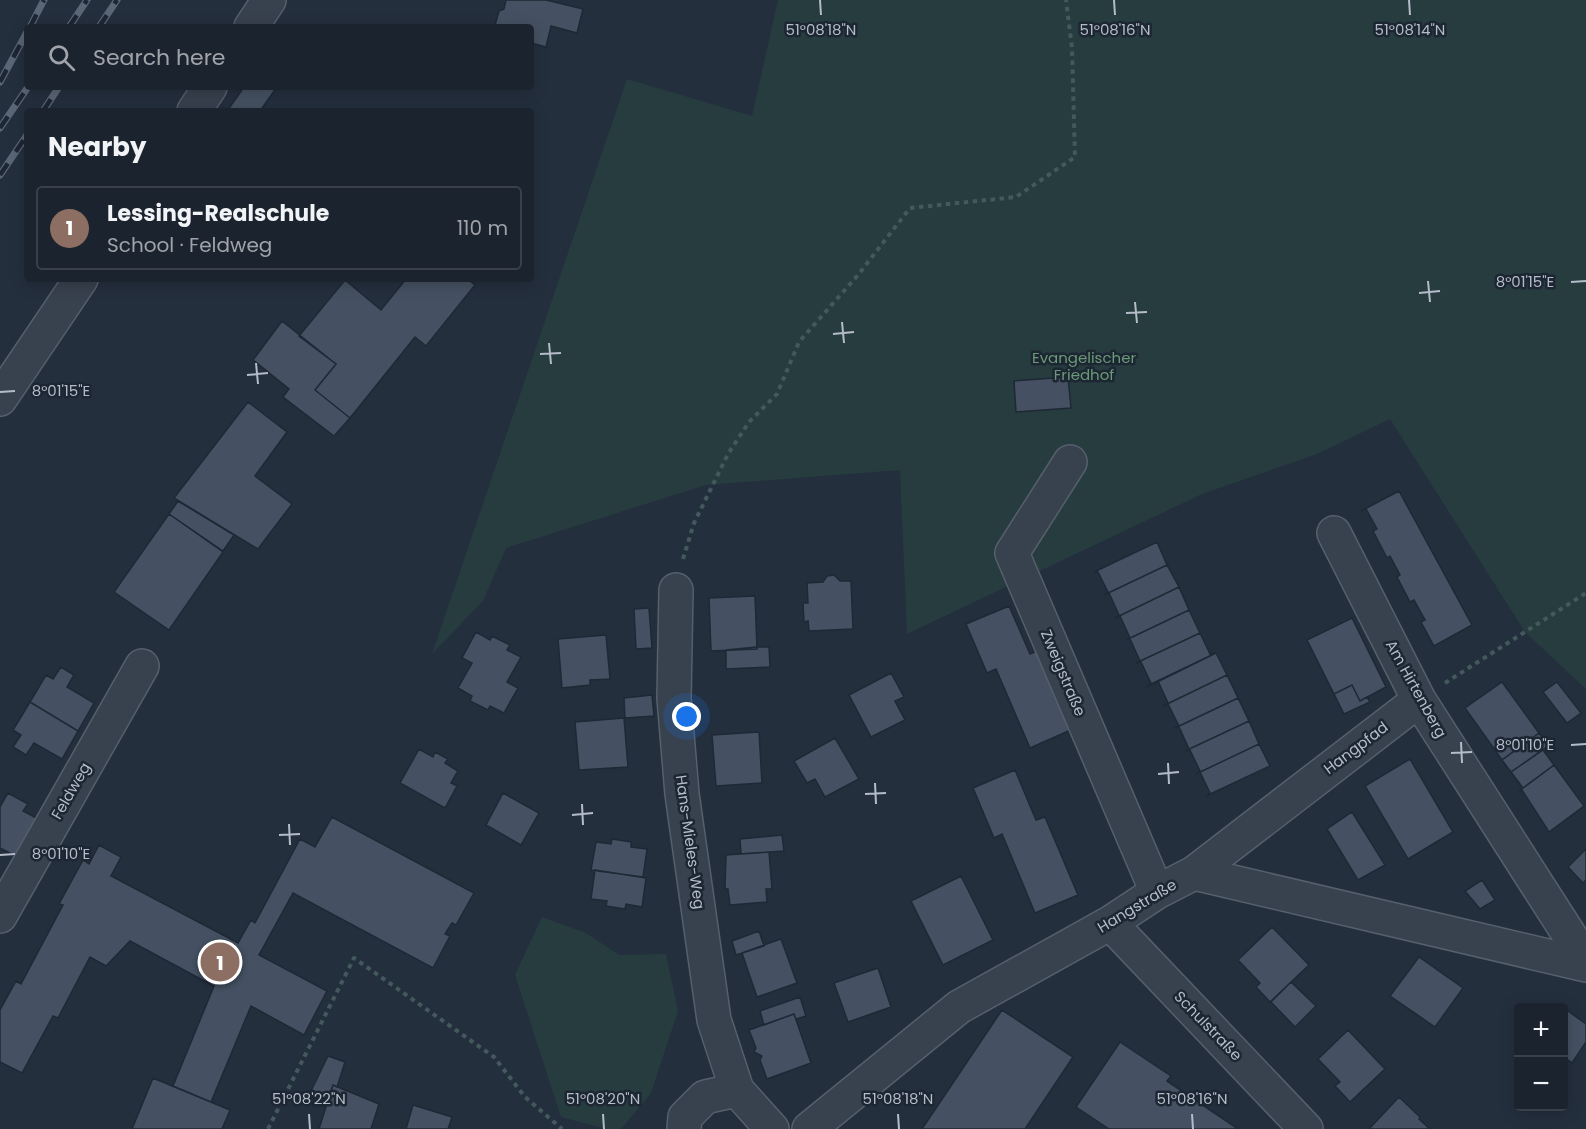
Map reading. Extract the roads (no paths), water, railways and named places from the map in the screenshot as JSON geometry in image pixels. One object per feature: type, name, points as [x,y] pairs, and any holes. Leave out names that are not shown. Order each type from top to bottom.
[{"type":"street","points":[[253,24],[269,0]]},
{"type":"street","points":[[196,108],[208,90]]},
{"type":"street","points":[[0,399],[79,282]]},
{"type":"street","name":"Zweigstraße","points":[[1070,462],[1012,553],[1157,892]]},
{"type":"street","name":"Am Hirtenberg","points":[[1334,533],[1419,700],[1586,963]]},
{"type":"street","name":"Hans-Mieles-Weg","points":[[676,590],[674,698],[682,794],[714,1020],[737,1090],[772,1129]]},
{"type":"street","name":"Feldweg","points":[[0,916],[142,666]]},
{"type":"street","name":"Hangpfad","points":[[1194,873],[1419,700]]},
{"type":"street","name":"Hangstraße","points":[[809,1129],[959,1007],[1110,924],[1157,892],[1194,873],[1586,963]]},
{"type":"street","name":"Schulstraße","points":[[1110,924],[1306,1129]]},
{"type":"street","points":[[684,1129],[685,1117],[705,1097],[737,1090]]},
{"type":"railway","points":[[32,24],[44,0]]},
{"type":"railway","points":[[71,24],[87,0]]},
{"type":"railway","points":[[101,24],[117,0]]},
{"type":"railway","points":[[0,82],[24,38]]},
{"type":"railway","points":[[0,128],[26,90]]},
{"type":"railway","points":[[45,108],[57,90]]},
{"type":"railway","points":[[0,175],[24,139]]},
{"type":"place","name":"Lessing-Realschule","points":[[220,962]]},
{"type":"park label","name":"Evangelischer Friedhof","points":[[1084,366]]}]
